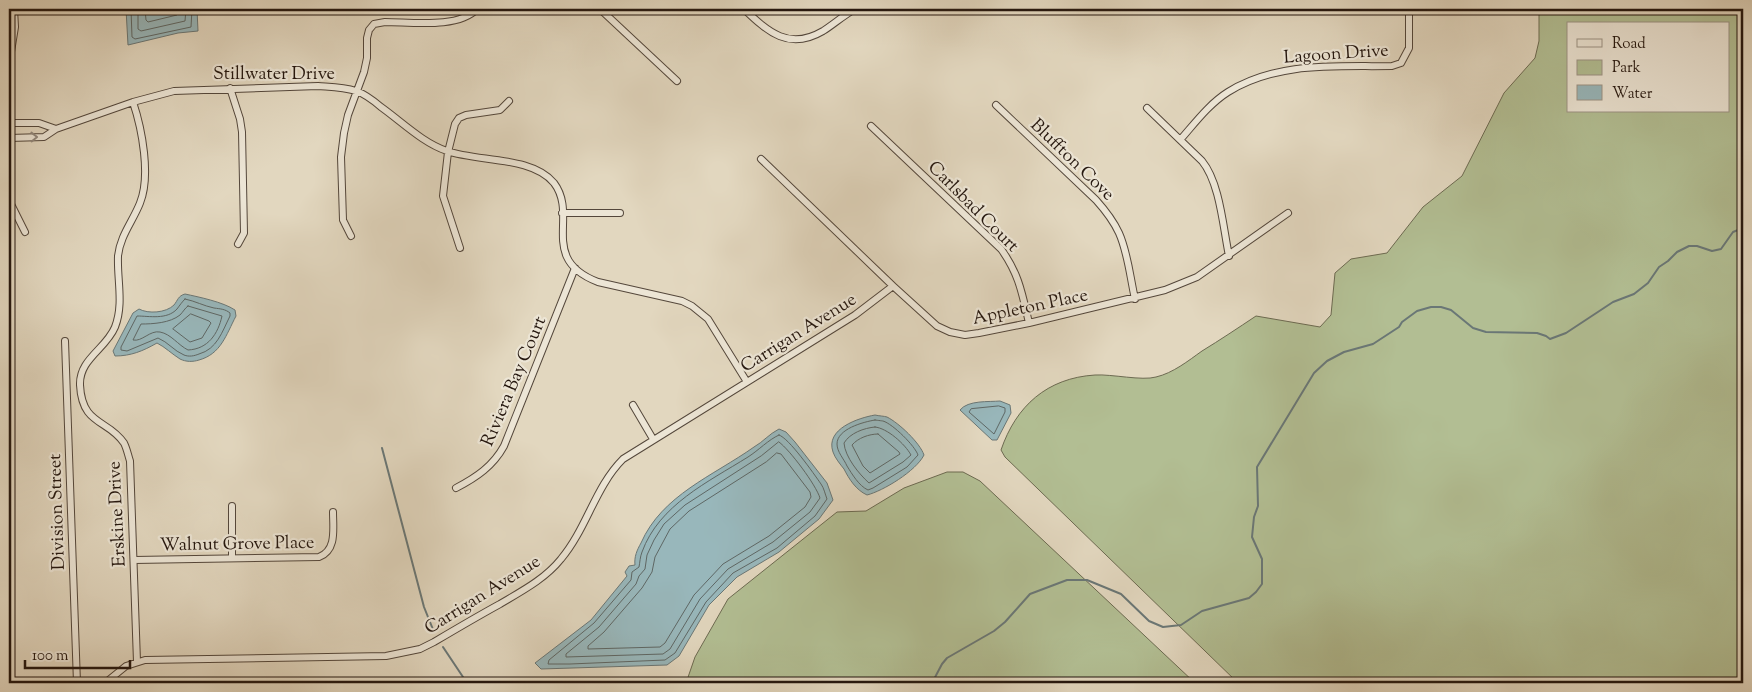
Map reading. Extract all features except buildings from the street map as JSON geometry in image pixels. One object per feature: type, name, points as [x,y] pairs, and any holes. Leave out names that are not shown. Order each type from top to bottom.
[{"type":"street","points":[[9,64],[15,27],[14,9]]},
{"type":"street","points":[[351,236],[343,220],[341,157],[348,115],[368,58],[367,38],[369,30],[374,24],[385,22],[451,22],[464,18],[476,9]]},
{"type":"street","points":[[600,9],[677,81]]},
{"type":"street","points":[[744,9],[765,29],[787,39],[811,37],[855,9]]},
{"type":"street","name":"Lagoon Drive","points":[[1180,140],[1209,107],[1227,92],[1263,76],[1299,68],[1392,66],[1401,64],[1409,48],[1409,9]]},
{"type":"street","name":"Stillwater Drive","points":[[9,138],[44,137],[56,129],[174,90],[318,86],[358,91],[433,145],[448,152],[526,166],[537,170],[553,183],[558,190],[561,200],[564,247],[568,258],[575,268]]},
{"type":"street","points":[[230,88],[242,132],[244,233],[238,244]]},
{"type":"street","name":"Erskine Drive","points":[[133,102],[140,122],[144,184],[140,202],[122,239],[118,255],[120,307],[117,319],[109,338],[90,358],[82,370],[80,383],[85,406],[91,416],[123,442],[130,461],[137,662]]},
{"type":"street","points":[[460,248],[443,196],[448,152],[455,124],[459,118],[466,115],[500,110],[509,102]]},
{"type":"street","name":"Bluffton Cove","points":[[996,105],[1096,200],[1109,216],[1119,233],[1125,252],[1134,299]]},
{"type":"street","points":[[1147,108],[1202,160],[1209,170],[1214,183],[1229,256]]},
{"type":"street","points":[[9,123],[39,123],[56,129]]},
{"type":"street","name":"Carlsbad Court","points":[[871,126],[1001,249],[1012,264],[1019,280],[1029,323]]},
{"type":"street","name":"Appleton Place","points":[[760,159],[937,326],[950,332],[965,335],[1029,323],[1165,290],[1196,277],[1229,256],[1288,213]]},
{"type":"street","points":[[9,200],[25,232]]},
{"type":"street","points":[[562,213],[620,213]]},
{"type":"street","points":[[575,268],[585,277],[598,282],[682,301],[697,309],[708,319],[747,382]]},
{"type":"street","name":"Riviera Bay Court","points":[[456,488],[473,479],[497,459],[504,446],[575,268]]},
{"type":"street","name":"Carrigan Avenue","points":[[105,683],[126,666],[137,662],[156,660],[386,656],[420,649],[531,586],[546,574],[561,559],[575,539],[605,481],[623,458],[855,315],[893,286]]},
{"type":"street","name":"Division Street","points":[[65,341],[76,683]]},
{"type":"street","points":[[633,405],[653,439]]},
{"type":"street","points":[[232,506],[232,558]]},
{"type":"street","name":"Walnut Grove Place","points":[[134,560],[319,558],[326,554],[332,543],[333,512]]},
{"type":"green space","points":[[1539,9],[1743,9],[1743,683],[1238,683],[1005,457],[1001,450],[1007,434],[1015,420],[1036,397],[1048,388],[1062,382],[1078,377],[1095,375],[1150,378],[1168,373],[1256,316],[1320,327],[1331,315],[1335,273],[1351,259],[1387,253],[1423,207],[1462,176],[1504,93],[1535,58],[1539,41]]},
{"type":"green space","points":[[947,472],[963,472],[980,481],[1195,683],[686,683],[695,657],[728,599],[837,512],[866,511],[904,488]]},
{"type":"water","points":[[126,9],[197,9],[198,31],[178,33],[128,45]]},
{"type":"water","points":[[185,294],[218,302],[235,310],[236,316],[226,337],[213,353],[199,360],[187,361],[180,359],[157,343],[137,353],[115,356],[113,351],[133,313],[139,309],[152,312],[166,310],[171,308],[179,297]]},
{"type":"water","points":[[1000,401],[1010,405],[1011,413],[997,440],[992,440],[960,410],[973,403]]},
{"type":"water","points":[[875,415],[887,417],[897,424],[914,439],[924,455],[907,474],[882,489],[867,495],[859,490],[851,480],[835,456],[832,444],[838,431],[845,426]]},
{"type":"water","points":[[779,429],[786,432],[795,442],[827,483],[833,500],[819,519],[779,552],[737,577],[709,605],[679,656],[667,665],[541,669],[535,663],[591,620],[627,576],[625,572],[629,566],[635,565],[635,556],[650,526],[675,499]]},
{"type":"waterway","points":[[932,683],[947,658],[994,631],[1005,622],[1030,594],[1067,580],[1087,580],[1121,594],[1149,621],[1163,627],[1181,625],[1202,611],[1249,598],[1262,584],[1262,559],[1252,537],[1254,517],[1258,506],[1257,467],[1314,373],[1327,361],[1344,352],[1373,344],[1399,327],[1402,322],[1417,311],[1431,307],[1451,310],[1473,328],[1486,332],[1537,333],[1550,339],[1566,333],[1613,302],[1634,294],[1648,283],[1659,267],[1677,252],[1689,246],[1697,246],[1712,251],[1721,249],[1733,232],[1743,228]]},
{"type":"waterway","points":[[382,448],[424,607],[434,632]]},
{"type":"waterway","points":[[443,647],[467,683]]}]
